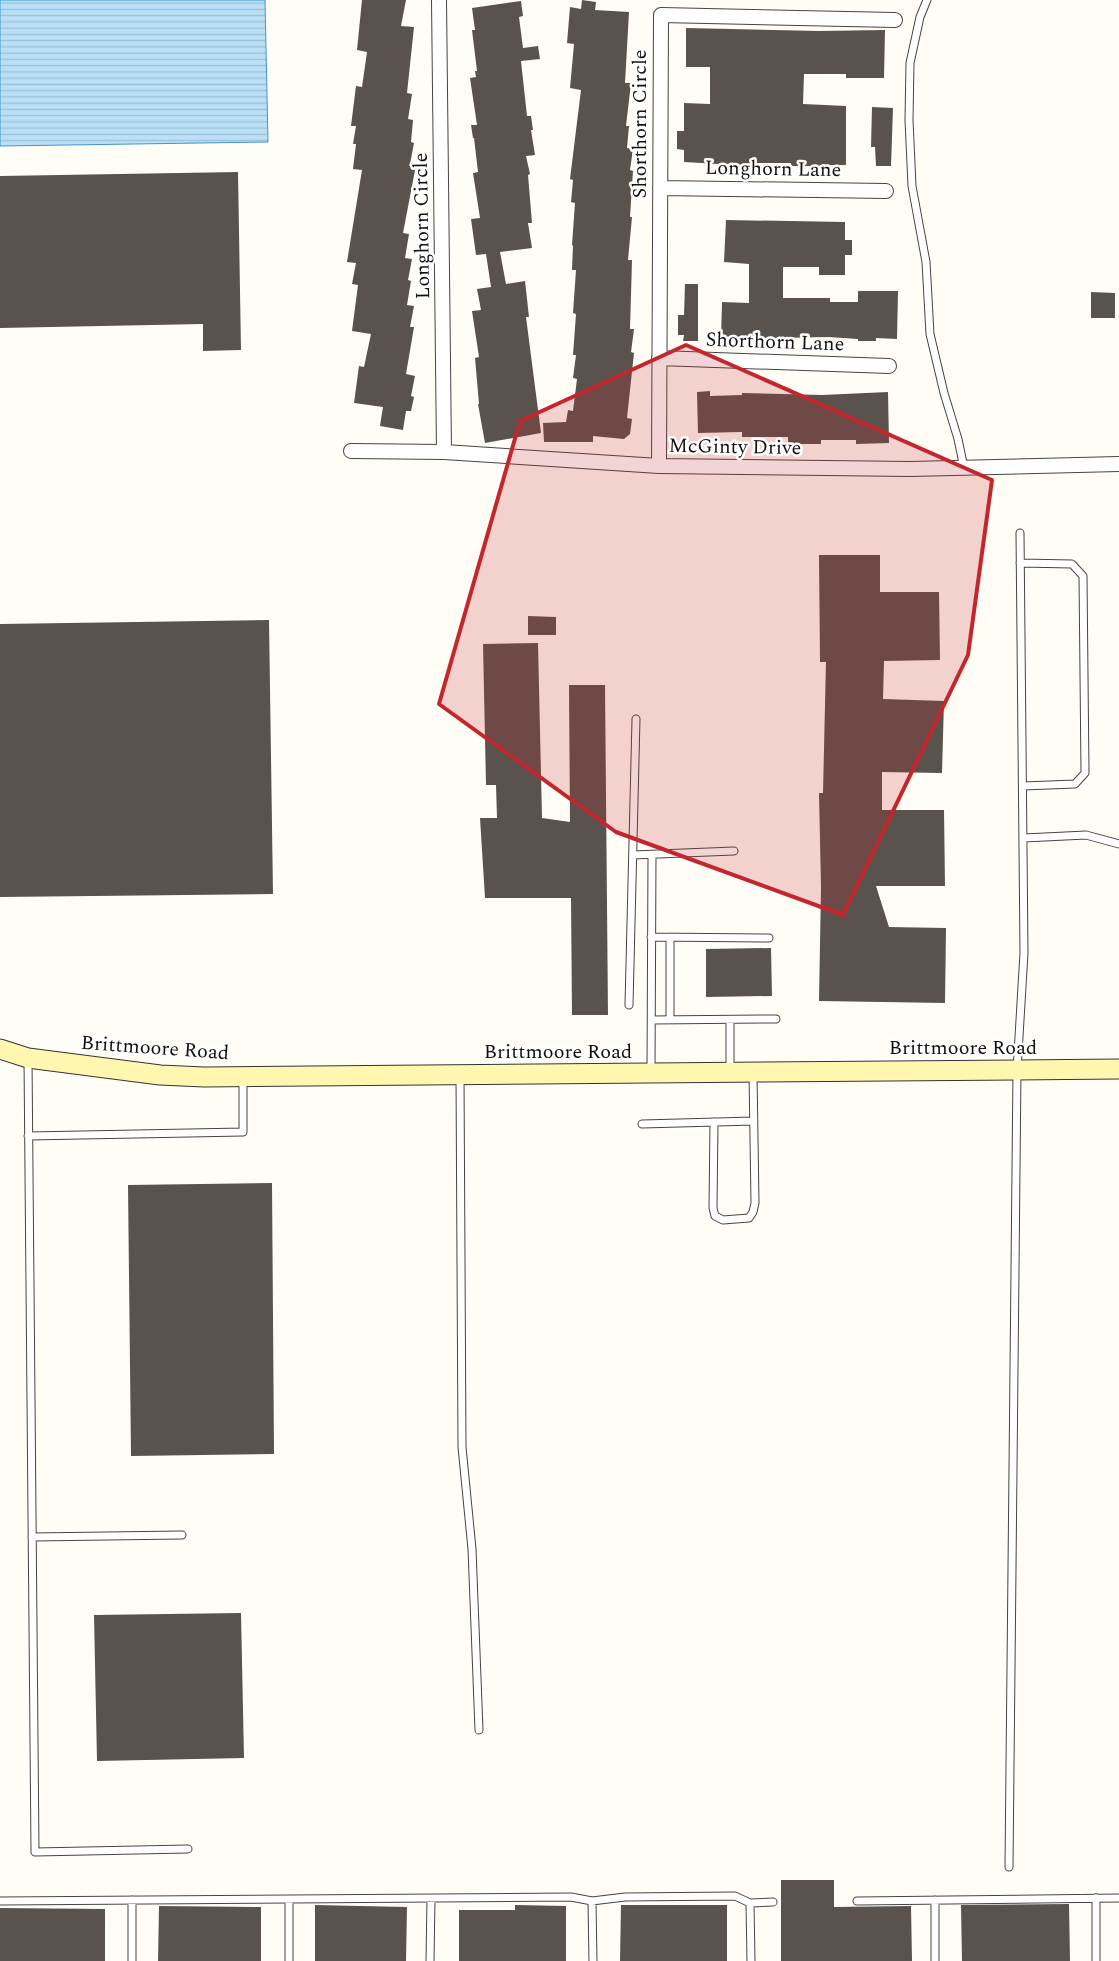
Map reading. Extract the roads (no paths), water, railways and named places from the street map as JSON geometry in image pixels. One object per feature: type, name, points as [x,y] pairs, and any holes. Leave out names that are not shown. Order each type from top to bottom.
[{"type":"main road","name":"Brittmoore Road","points":[[0,1049],[28,1058],[160,1075],[242,1077],[1119,1069]]},
{"type":"street","name":"Longhorn Circle","points":[[439,0],[444,452]]},
{"type":"street","name":"Shorthorn Circle","points":[[659,466],[661,15],[894,20]]},
{"type":"street","name":"Longhorn Lane","points":[[660,188],[886,191]]},
{"type":"street","name":"Shorthorn Lane","points":[[659,358],[890,366]]},
{"type":"street","name":"McGinty Drive","points":[[351,451],[444,452],[659,466],[910,469],[1119,464]]},
{"type":"lane","points":[[927,0],[920,17],[910,63],[909,120],[912,186],[926,262],[930,334],[964,468]]},
{"type":"lane","points":[[1008,1867],[1017,1070],[1024,953],[1020,533]]},
{"type":"lane","points":[[1020,563],[1072,564],[1084,576],[1085,773],[1075,784],[1023,786]]},
{"type":"lane","points":[[630,1005],[636,719]]},
{"type":"lane","points":[[1024,838],[1086,835],[1119,844]]},
{"type":"lane","points":[[633,855],[734,851]]},
{"type":"lane","points":[[651,1074],[652,854]]},
{"type":"lane","points":[[651,937],[769,938]]},
{"type":"lane","points":[[670,937],[670,1020]]},
{"type":"lane","points":[[652,1020],[776,1019]]},
{"type":"lane","points":[[730,1020],[730,1073]]},
{"type":"lane","points":[[28,1058],[35,1852],[188,1849]]},
{"type":"lane","points":[[714,1122],[714,1208],[716,1216],[722,1220],[749,1218],[753,1212],[753,1072]]},
{"type":"lane","points":[[460,1075],[462,1447],[472,1549],[479,1730]]},
{"type":"lane","points":[[28,1136],[243,1132],[242,1077]]},
{"type":"lane","points":[[642,1124],[754,1121]]},
{"type":"lane","points":[[32,1537],[182,1535]]},
{"type":"lane","points":[[0,1901],[571,1897],[592,1902],[625,1896],[735,1896],[750,1903],[774,1902]]},
{"type":"lane","points":[[1096,1898],[1096,1961]]},
{"type":"lane","points":[[857,1901],[1119,1898]]},
{"type":"lane","points":[[430,1961],[431,1899]]},
{"type":"lane","points":[[132,1900],[132,1961]]},
{"type":"lane","points":[[289,1900],[289,1961]]},
{"type":"lane","points":[[935,1900],[935,1961]]},
{"type":"lane","points":[[592,1902],[593,1961]]},
{"type":"lane","points":[[750,1903],[751,1961]]},
{"type":"water","points":[[0,0],[265,0],[268,142],[0,146]]}]
